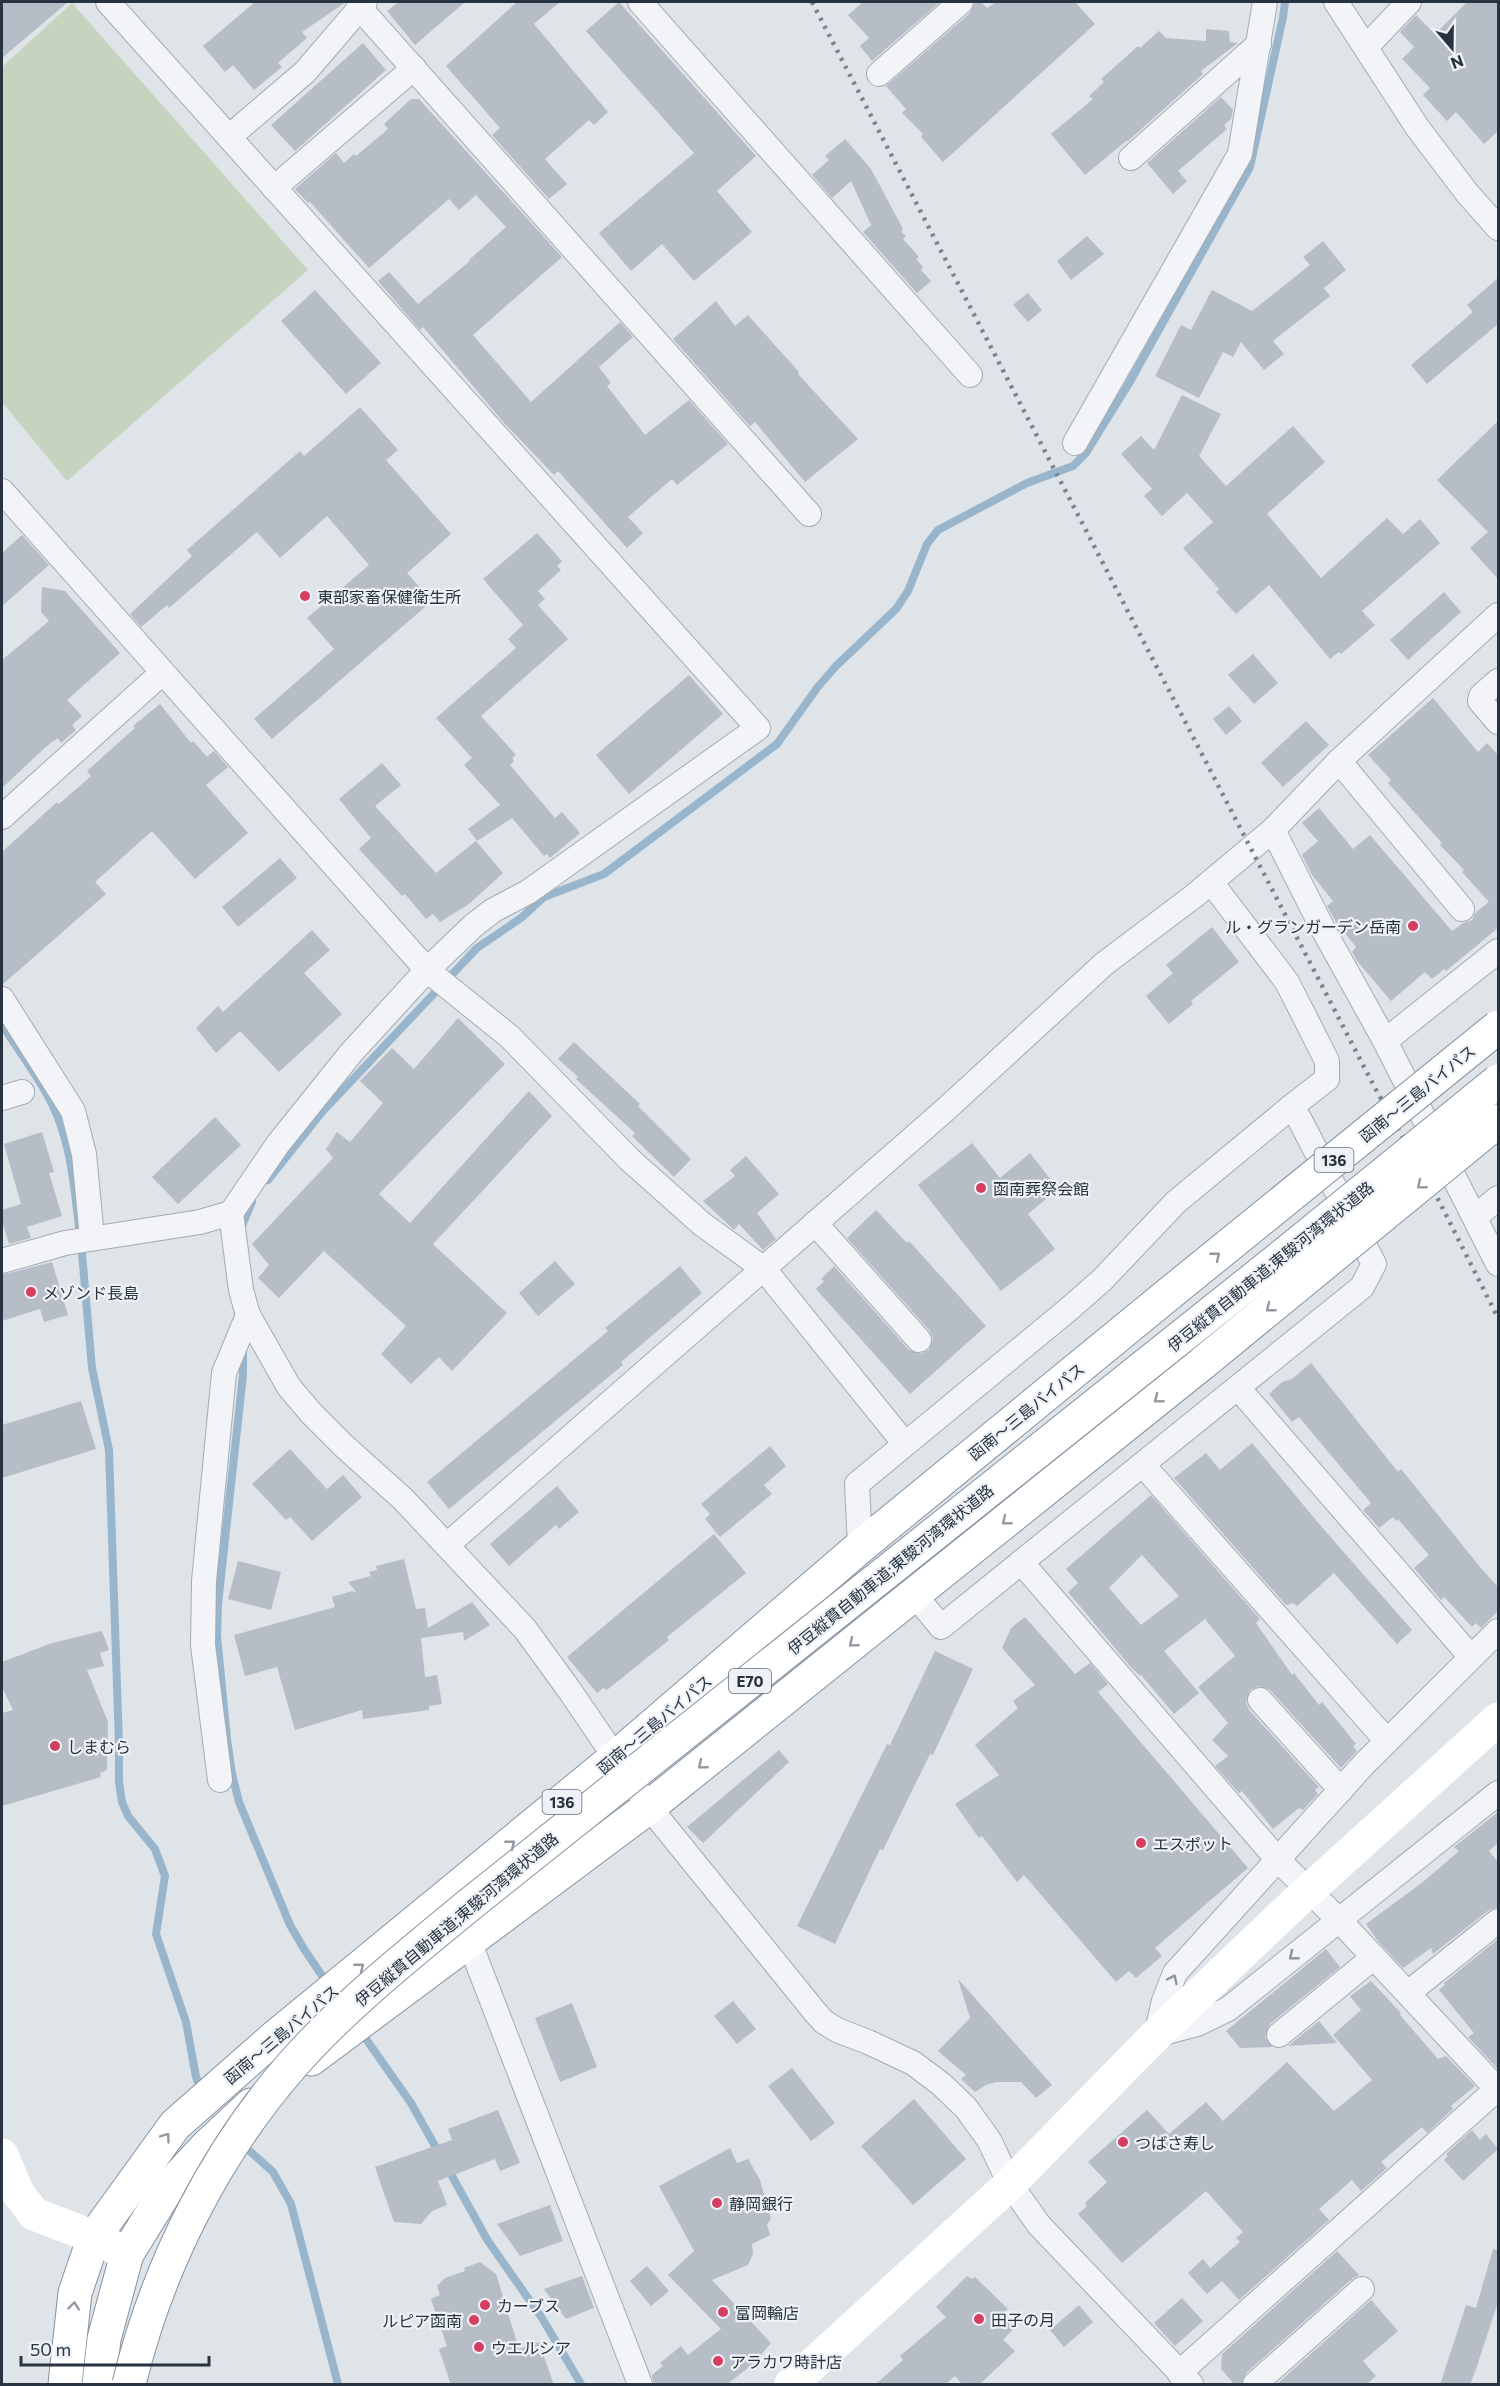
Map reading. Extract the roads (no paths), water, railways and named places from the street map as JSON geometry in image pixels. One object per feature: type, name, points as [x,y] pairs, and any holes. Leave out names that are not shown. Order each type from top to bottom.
[{"type":"main road","name":"函南～三島バイパス","points":[[64,2385],[75,2293],[94,2237],[175,2125],[275,2037],[616,1757],[860,1546],[1498,1027]]},
{"type":"main road","name":"伊豆縦貫自動車道;東駿河湾環状道路","points":[[129,2385],[153,2303],[177,2245],[204,2192],[230,2147],[264,2100],[294,2063],[331,2025],[469,1905],[1285,1254],[1498,1081]]},
{"type":"main road","points":[[99,2385],[104,2339],[127,2254],[167,2189],[208,2145],[263,2094],[650,1807],[1204,1362],[1498,1121]]},
{"type":"main road","points":[[791,2385],[1010,2184],[1156,2035],[1295,1903],[1498,1719]]},
{"type":"main road","points":[[2,2155],[18,2193],[34,2214],[94,2237],[127,2254]]},
{"type":"street","points":[[2,1261],[65,1243],[200,1222],[231,1213],[278,1144],[344,1061],[427,970],[473,926],[492,911],[528,892],[759,728],[108,2]]},
{"type":"street","points":[[640,2],[970,375]]},
{"type":"street","points":[[879,74],[961,2]]},
{"type":"street","points":[[1075,443],[1240,154],[1265,2]]},
{"type":"street","points":[[1336,2],[1417,127],[1467,193],[1498,228]]},
{"type":"street","points":[[1366,47],[1409,2]]},
{"type":"street","points":[[229,137],[305,72],[362,4],[414,69],[809,513]]},
{"type":"street","points":[[1131,158],[1259,44]]},
{"type":"street","points":[[274,188],[414,69]]},
{"type":"street","points":[[2,491],[427,970],[510,1037],[575,1106],[702,1224],[764,1269],[905,1444]]},
{"type":"street","points":[[447,1545],[945,1110],[1104,964],[1211,882],[1273,830],[1338,761],[1498,615]]},
{"type":"street","points":[[2,817],[162,673]]},
{"type":"street","points":[[1498,681],[1481,696],[1480,700],[1498,722]]},
{"type":"street","points":[[1338,761],[1462,909]]},
{"type":"street","points":[[1273,830],[1324,931],[1385,1041],[1498,1264]]},
{"type":"street","points":[[860,1546],[857,1484],[1069,1310],[1102,1280],[1176,1202],[1327,1079],[1327,1061],[1287,982],[1211,882]]},
{"type":"street","points":[[1385,1041],[1498,951]]},
{"type":"street","points":[[2,999],[73,1111],[84,1154],[92,1238]]},
{"type":"street","points":[[914,1594],[941,1627],[1239,1389],[1362,1287],[1374,1264],[1300,1120],[1291,1107]]},
{"type":"street","points":[[1474,1217],[1498,1198]]},
{"type":"street","points":[[231,1213],[242,1290],[248,1315],[289,1387],[311,1413],[403,1499],[525,1629],[650,1807],[824,2022],[837,2030],[913,2063],[941,2084],[966,2108],[989,2140],[1010,2184],[1039,2225],[1185,2379],[1498,2090],[1339,1920],[1278,1860],[1022,1562]]},
{"type":"street","points":[[815,1223],[919,1340]]},
{"type":"street","points":[[220,1780],[203,1645],[204,1581],[224,1373],[248,1315]]},
{"type":"street","points":[[1239,1389],[1471,1658]]},
{"type":"street","points":[[1143,1465],[1387,1741]]},
{"type":"street","points":[[1498,1630],[1387,1741],[1175,1973],[1164,2001],[1156,2035],[1197,2024],[1228,2009],[1498,1793]]},
{"type":"street","points":[[1260,1700],[1341,1790]]},
{"type":"street","points":[[1408,1993],[1498,1921]]},
{"type":"street","points":[[469,1941],[640,2385]]},
{"type":"street","points":[[1279,2036],[1374,1958]]},
{"type":"street","points":[[1255,2385],[1362,2289]]},
{"type":"waterway","points":[[268,1180],[322,1112],[477,948],[521,918],[544,897],[604,874],[777,744],[817,688],[836,666],[896,609],[908,591],[927,544],[938,530],[1027,483],[1073,466],[1086,453],[1128,385],[1250,167],[1285,2]]},
{"type":"waterway","points":[[2,1024],[42,1085],[59,1120],[71,1165],[79,1227]]},
{"type":"waterway","points":[[241,1228],[252,1202]]},
{"type":"waterway","points":[[81,1242],[92,1368],[109,1450],[119,1782],[122,1802],[128,1816],[155,1849],[165,1876],[156,1934],[186,2022],[196,2077],[202,2092]]},
{"type":"waterway","points":[[243,1352],[243,1375],[218,1604],[217,1635],[227,1739],[239,1802],[290,1925],[327,1983]]},
{"type":"waterway","points":[[361,2032],[411,2103],[439,2153]]},
{"type":"waterway","points":[[242,2144],[273,2172],[291,2204],[338,2384]]},
{"type":"waterway","points":[[448,2169],[488,2241],[542,2318],[581,2384]]},
{"type":"railway","points":[[812,2],[1375,1088],[1439,1201],[1498,1318]]},
{"type":"place","name":"東部家畜保健衛生所","points":[[305,596]]},
{"type":"place","name":"ル・グランガーデン岳南","points":[[1413,926]]},
{"type":"place","name":"函南葬祭会館","points":[[981,1188]]},
{"type":"place","name":"メゾンド長島","points":[[31,1292]]},
{"type":"place","name":"しまむら","points":[[55,1746]]},
{"type":"place","name":"エスポット","points":[[1141,1843]]},
{"type":"place","name":"つばさ寿し","points":[[1123,2142]]},
{"type":"place","name":"静岡銀行","points":[[717,2203]]},
{"type":"place","name":"カーブス","points":[[485,2305]]},
{"type":"place","name":"富岡輪店","points":[[723,2312]]},
{"type":"place","name":"田子の月","points":[[979,2319]]},
{"type":"place","name":"ルピア函南","points":[[474,2320]]},
{"type":"place","name":"ウエルシア","points":[[479,2347]]},
{"type":"place","name":"アラカワ時計店","points":[[718,2361]]}]
